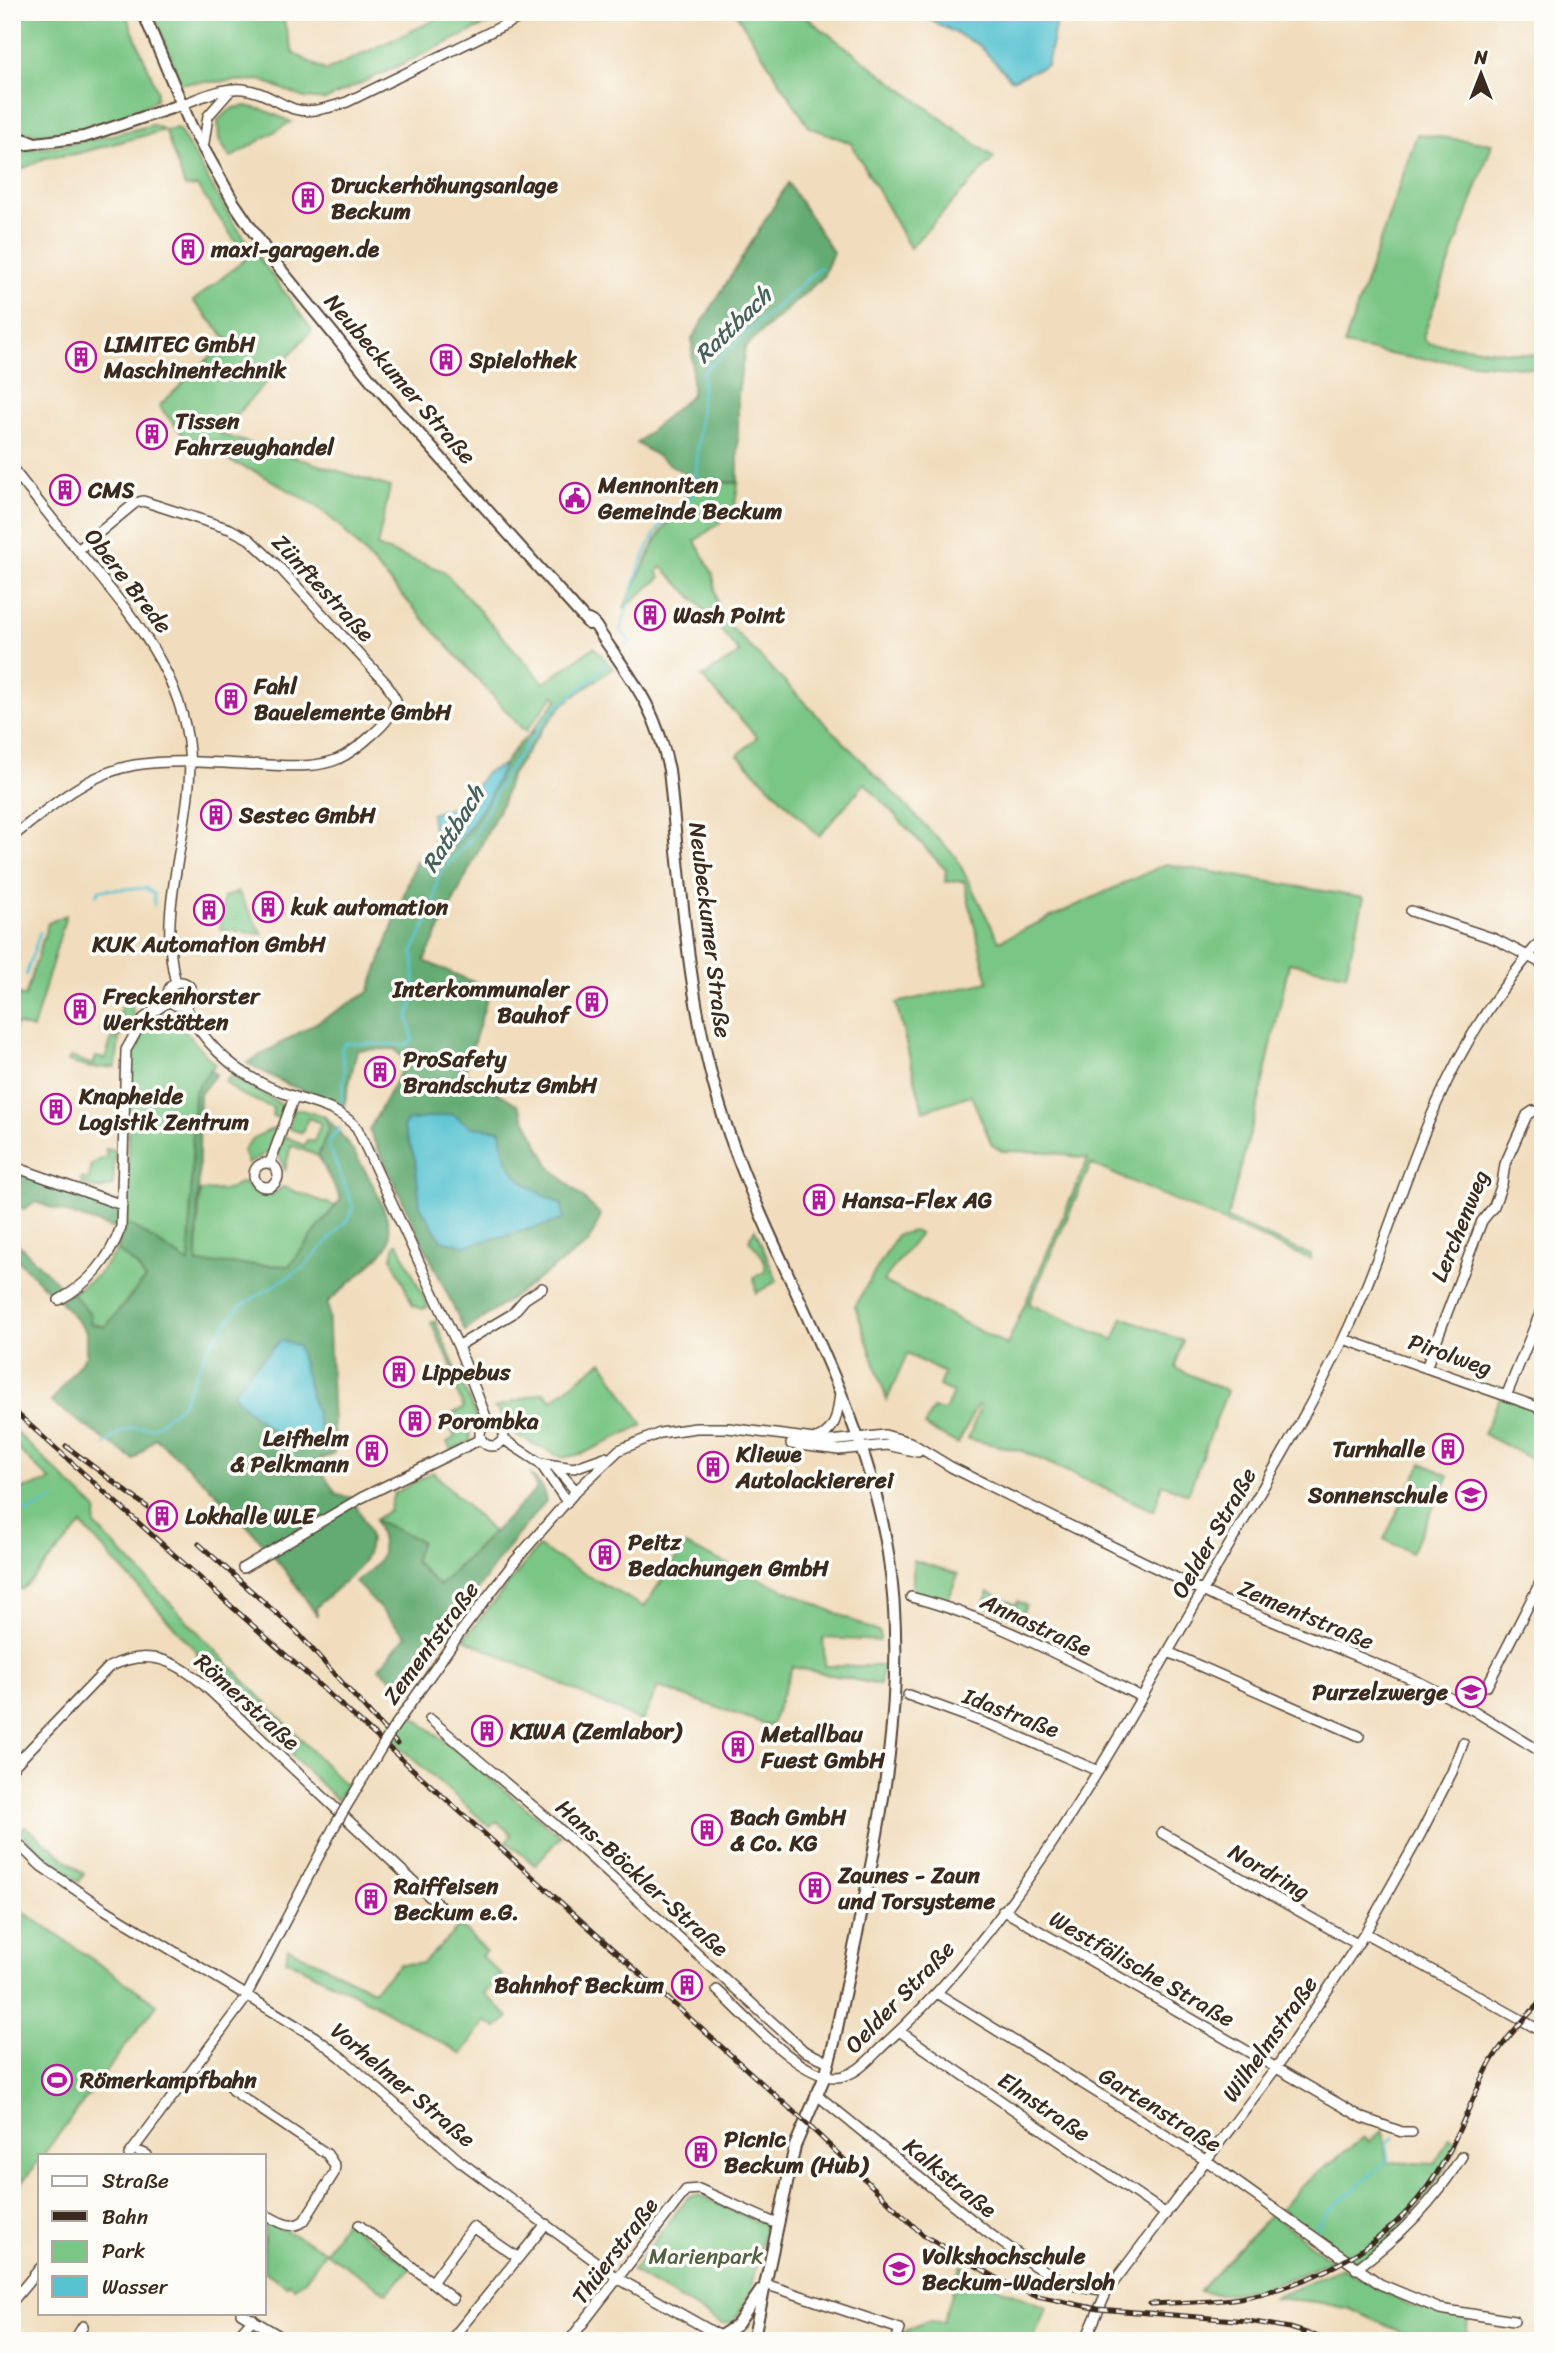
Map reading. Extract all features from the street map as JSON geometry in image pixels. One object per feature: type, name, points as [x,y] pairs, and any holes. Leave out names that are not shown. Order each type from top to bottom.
[{"type":"main road","name":"Neubeckumer Straße","points":[[143,12],[180,105],[203,149],[244,217],[309,306],[371,380],[588,620],[644,695],[663,743],[669,770],[693,995],[703,1045],[720,1106],[755,1199],[840,1393],[858,1442],[888,1552],[896,1636],[896,1692],[890,1756],[829,2062],[795,2146],[753,2341]]},
{"type":"main road","points":[[12,146],[84,136],[180,105]]},
{"type":"main road","points":[[12,136],[33,142]]},
{"type":"main road","points":[[721,2339],[737,2325],[765,2284]]},
{"type":"street","points":[[180,105],[242,89],[265,94],[304,111],[324,109],[347,102],[531,12]]},
{"type":"street","points":[[203,149],[208,116],[230,90]]},
{"type":"street","name":"Obere Brede","points":[[12,468],[132,616],[158,654],[178,700],[190,762],[187,804],[168,917],[169,956],[176,983]]},
{"type":"street","name":"Zünftestraße","points":[[78,550],[135,503],[144,501],[230,529],[249,539],[271,558],[386,682],[396,700],[393,712],[384,725],[337,760],[318,764],[283,765],[190,762]]},
{"type":"street","points":[[12,837],[61,798],[108,772],[135,765],[190,762]]},
{"type":"street","points":[[1411,911],[1495,939],[1543,964]]},
{"type":"street","name":"Oelder Straße","points":[[825,2076],[838,2077],[854,2072],[900,2031],[936,1993],[1003,1910],[1098,1771],[1303,1419],[1344,1339],[1452,1073],[1498,996],[1543,938]]},
{"type":"street","points":[[176,983],[184,983],[192,990],[191,1000],[185,1006],[175,1006],[170,1001],[169,990],[176,983]]},
{"type":"street","points":[[59,1300],[78,1289],[104,1261],[121,1227],[126,1051],[144,1018],[170,1001]]},
{"type":"street","points":[[185,1006],[213,1049],[233,1066],[270,1088],[340,1113],[363,1136],[458,1346],[488,1422]]},
{"type":"street","points":[[270,1163],[294,1097]]},
{"type":"street","name":"Lerchenweg","points":[[1426,1368],[1482,1221],[1494,1206],[1502,1184],[1505,1164],[1527,1115],[1533,1111],[1543,1112]]},
{"type":"street","points":[[12,1166],[122,1205]]},
{"type":"street","points":[[458,1346],[512,1314],[525,1298],[542,1288]]},
{"type":"street","points":[[1507,1394],[1543,1306]]},
{"type":"street","name":"Pirolweg","points":[[1344,1339],[1507,1394],[1543,1409]]},
{"type":"street","points":[[813,1441],[833,1428],[840,1393]]},
{"type":"street","points":[[481,1439],[481,1429],[488,1422],[494,1422],[503,1428],[503,1439]]},
{"type":"street","name":"Zementstraße","points":[[131,2152],[205,2057],[248,1994],[334,1826],[392,1730],[467,1623],[576,1491],[619,1450],[654,1435],[714,1427],[813,1441],[887,1444],[908,1448],[938,1460],[1202,1591],[1421,1684],[1473,1710],[1543,1753]]},
{"type":"street","name":"Zementstraße","points":[[742,1430],[823,1450],[858,1442]]},
{"type":"street","points":[[243,1568],[360,1498],[481,1439],[495,1445],[503,1439]]},
{"type":"street","points":[[503,1439],[540,1463],[556,1468],[587,1466],[619,1450]]},
{"type":"street","points":[[540,1463],[567,1502]]},
{"type":"street","points":[[556,1468],[576,1491]]},
{"type":"street","points":[[1487,1686],[1543,1577]]},
{"type":"street","name":"Annastraße","points":[[911,1597],[955,1608],[992,1622],[1141,1697]]},
{"type":"street","points":[[1168,1652],[1359,1736]]},
{"type":"street","name":"Römerstraße","points":[[12,1768],[109,1667],[123,1660],[144,1656],[167,1660],[187,1670],[204,1685],[446,1912]]},
{"type":"street","name":"Idastraße","points":[[908,1695],[999,1728],[1098,1771]]},
{"type":"street","name":"Hans-Böckler-Straße","points":[[430,1719],[554,1825],[804,2051],[829,2062]]},
{"type":"street","name":"Wilhelmstraße","points":[[1085,2341],[1107,2291],[1276,2068],[1364,1933],[1431,1814],[1463,1743]]},
{"type":"street","name":"Nordring","points":[[1163,1833],[1357,1944]]},
{"type":"street","name":"Vorhelmer Straße","points":[[12,1838],[41,1866],[104,1909],[248,1994],[341,2056],[461,2162],[619,2279],[721,2339]]},
{"type":"street","name":"Westfälische Straße","points":[[1003,1910],[1363,2118],[1402,2132],[1412,2132]]},
{"type":"street","points":[[1364,1933],[1543,2032]]},
{"type":"street","points":[[718,1990],[788,2054],[810,2071],[825,2076]]},
{"type":"street","name":"Gartenstraße","points":[[936,1993],[1207,2161],[1356,2269],[1415,2301],[1440,2309],[1514,2321]]},
{"type":"street","name":"Elmstraße","points":[[900,2031],[1166,2214]]},
{"type":"street","points":[[232,2090],[327,2154],[335,2166],[334,2173],[304,2221],[296,2226],[289,2226],[266,2215]]},
{"type":"street","name":"Kalkstraße","points":[[816,2094],[987,2232],[1035,2266],[1072,2286],[1107,2291]]},
{"type":"street","points":[[1356,2269],[1407,2228],[1441,2189],[1462,2156]]},
{"type":"street","name":"Thüerstraße","points":[[569,2341],[686,2190],[692,2187],[777,2224]]},
{"type":"street","points":[[450,2341],[546,2224]]},
{"type":"street","points":[[359,2225],[453,2299]]},
{"type":"street","points":[[433,2281],[473,2227],[517,2257]]},
{"type":"street","points":[[12,2302],[38,2270]]},
{"type":"street","points":[[765,2284],[900,2329],[896,2341]]},
{"type":"street","points":[[243,2314],[288,2341]]},
{"type":"street","points":[[233,2341],[253,2319]]},
{"type":"street","points":[[74,2341],[83,2326]]},
{"type":"green space","points":[[12,12],[125,12],[157,90],[156,99],[124,117],[87,129],[49,134],[12,131]]},
{"type":"green space","points":[[153,12],[281,12],[293,53],[326,71],[452,12],[513,12],[325,100],[304,98],[261,80],[181,83]]},
{"type":"green space","points":[[735,12],[799,12],[994,158],[910,248],[851,143],[809,127]]},
{"type":"green space","points":[[246,106],[264,110],[291,122],[230,158],[219,139],[218,120],[233,108]]},
{"type":"green space","points":[[153,125],[165,130],[76,154],[45,158],[12,174],[12,152],[83,141]]},
{"type":"green space","points":[[178,128],[233,222],[312,330],[220,434],[390,487],[377,547],[444,571],[544,683],[594,647],[613,668],[563,704],[543,728],[530,733],[558,699],[554,695],[525,732],[339,525],[315,505],[258,473],[191,445],[159,406],[228,340],[193,301],[247,258],[197,186],[185,187],[165,130]]},
{"type":"green space","points":[[1417,134],[1492,144],[1423,337],[1428,343],[1543,356],[1543,369],[1404,357],[1344,345]]},
{"type":"green space","points":[[788,183],[833,252],[823,277],[745,347],[738,393],[738,483],[696,481],[637,443],[692,394],[692,339]]},
{"type":"green space","points":[[696,481],[738,483],[734,512],[695,541],[713,574],[719,615],[956,857],[999,941],[1166,864],[1364,898],[1346,974],[1289,963],[1260,1096],[1227,1219],[1311,1255],[1310,1259],[1091,1164],[1029,1304],[1114,1340],[1123,1317],[1183,1341],[1175,1368],[1227,1391],[1188,1494],[1162,1484],[1154,1511],[1022,1451],[968,1439],[980,1407],[977,1405],[958,1444],[924,1426],[933,1409],[945,1411],[953,1393],[939,1386],[944,1373],[907,1354],[887,1400],[855,1305],[897,1235],[913,1231],[920,1234],[883,1281],[1007,1345],[1088,1159],[1050,1152],[1002,1151],[992,1145],[971,1095],[923,1111],[896,1003],[988,982],[964,881],[945,882],[946,870],[865,783],[819,836],[738,755],[757,737],[702,677],[740,653],[699,604],[662,567],[657,572],[661,577],[624,608],[656,540]]},
{"type":"green space","points":[[543,728],[510,777],[503,801],[424,961],[490,989],[465,1072],[518,1105],[550,1167],[601,1215],[589,1243],[465,1331],[369,1130],[406,1062],[395,1049],[357,1050],[344,1105],[286,1084],[247,1063],[369,992],[416,861],[433,862],[436,854],[460,841],[480,812],[496,778],[515,748],[528,736]]},
{"type":"green space","points":[[238,892],[262,934],[220,929],[224,897]]},
{"type":"green space","points":[[66,915],[33,1029],[16,1024],[12,1036],[14,993],[25,997],[48,923]]},
{"type":"green space","points":[[123,1003],[132,1005],[133,1016],[121,1037],[101,1031],[106,1016],[118,1018]]},
{"type":"green space","points":[[160,1012],[183,1028],[215,1064],[194,1092],[189,1263],[126,1222],[130,1056],[138,1033]]},
{"type":"green space","points":[[112,1038],[119,1039],[116,1067],[91,1068],[68,1062],[70,1057],[93,1065],[96,1057],[105,1059]]},
{"type":"green space","points":[[210,1070],[216,1074],[200,1094],[197,1263],[289,1266],[341,1199],[318,1156],[329,1128],[325,1117],[346,1141],[369,1178],[379,1198],[390,1233],[388,1245],[384,1250],[328,1302],[334,1453],[315,1462],[337,1495],[352,1498],[368,1529],[369,1546],[360,1566],[316,1608],[317,1616],[282,1566],[243,1521],[155,1438],[134,1460],[51,1402],[86,1355],[86,1331],[59,1300],[72,1293],[91,1315],[90,1323],[105,1327],[145,1279],[137,1266],[117,1250],[126,1222],[189,1263],[194,1092]]},
{"type":"green space","points":[[230,1076],[279,1103],[282,1107],[280,1118],[272,1116],[273,1108],[238,1093],[225,1081]]},
{"type":"green space","points":[[298,1109],[325,1117],[329,1128],[318,1156],[291,1145],[285,1170],[278,1152],[285,1136],[304,1146],[307,1140],[314,1142],[321,1123],[308,1118],[302,1133],[288,1128],[294,1111]]},
{"type":"green space","points":[[275,1128],[269,1151],[248,1164],[243,1151],[249,1142]]},
{"type":"green space","points":[[105,1149],[115,1150],[113,1185],[101,1190],[82,1184],[81,1178],[89,1180],[91,1165],[107,1156]]},
{"type":"green space","points":[[12,1169],[122,1205],[121,1227],[111,1228],[35,1202],[24,1209],[12,1204]]},
{"type":"green space","points":[[242,1182],[257,1195],[271,1195],[283,1187],[335,1206],[289,1266],[196,1263],[200,1191],[227,1190]]},
{"type":"green space","points":[[755,1229],[777,1281],[756,1293],[754,1277],[765,1272],[765,1267],[763,1258],[749,1240]]},
{"type":"green space","points":[[12,1238],[63,1289],[72,1283],[78,1289],[54,1297],[12,1254]]},
{"type":"green space","points":[[398,1243],[428,1307],[423,1309],[413,1306],[392,1258],[395,1244]]},
{"type":"green space","points":[[117,1250],[137,1266],[145,1279],[105,1327],[90,1323],[72,1293],[98,1275]]},
{"type":"green space","points":[[435,1321],[476,1416],[469,1428],[470,1442],[451,1450],[447,1442],[455,1437],[445,1417],[464,1408],[448,1372],[453,1369],[431,1323]]},
{"type":"green space","points":[[602,1361],[643,1425],[584,1453],[563,1458],[516,1436],[507,1419],[494,1408],[544,1392],[552,1400]]},
{"type":"green space","points":[[1501,1395],[1543,1414],[1541,1464],[1483,1434]]},
{"type":"green space","points":[[12,1428],[97,1510],[95,1525],[346,1786],[337,1800],[291,1755],[294,1751],[198,1664],[197,1652],[82,1525],[23,1589],[12,1589],[12,1492],[51,1481],[12,1443]]},
{"type":"green space","points":[[1422,1463],[1449,1476],[1411,1553],[1384,1539]]},
{"type":"green space","points":[[433,1472],[493,1532],[439,1586],[375,1520],[389,1510],[394,1494]]},
{"type":"green space","points":[[530,1474],[543,1488],[546,1501],[510,1544],[405,1691],[379,1668],[406,1636],[355,1582],[378,1562],[381,1555],[382,1540],[375,1520],[421,1541],[414,1562],[439,1586],[537,1489]]},
{"type":"green space","points":[[685,1545],[880,1633],[880,1641],[823,1638],[825,1666],[883,1666],[880,1685],[792,1667],[771,1726],[658,1687],[642,1722],[464,1639],[538,1547],[644,1607]]},
{"type":"green space","points":[[913,1560],[958,1574],[947,1603],[913,1592]]},
{"type":"green space","points":[[989,1592],[1016,1605],[1018,1601],[1026,1605],[1019,1621],[983,1604]]},
{"type":"green space","points":[[408,1712],[561,1836],[535,1865],[506,1841],[512,1835],[497,1821],[490,1827],[403,1750],[392,1736]]},
{"type":"green space","points":[[25,1826],[84,1874],[79,1882],[45,1857],[20,1832]]},
{"type":"green space","name":"Römerkampfbahn","points":[[12,1904],[157,2004],[44,2154],[38,2154],[38,2162],[12,2196]]},
{"type":"green space","points":[[460,1926],[486,1951],[481,1956],[502,1975],[484,1993],[509,2017],[497,2028],[485,2021],[462,2054],[367,2000],[286,1960],[288,1948],[373,1990],[400,1964],[423,1963]]},
{"type":"green space","points":[[1383,2130],[1387,2162],[1435,2164],[1450,2137],[1458,2144],[1427,2194],[1396,2232],[1380,2247],[1364,2257],[1350,2261],[1281,2209],[1301,2186],[1364,2137],[1369,2142]]},
{"type":"green space","name":"Marienpark","points":[[698,2195],[766,2225],[750,2292],[734,2322],[722,2324],[632,2271],[688,2197]]},
{"type":"green space","points":[[1271,2214],[1331,2260],[1285,2280],[1248,2291],[1213,2294],[1199,2291]]},
{"type":"green space","points":[[266,2221],[325,2252],[305,2280],[294,2287],[289,2283],[287,2286],[266,2272]]},
{"type":"green space","points":[[345,2221],[411,2268],[387,2293],[325,2252]]},
{"type":"green space","points":[[961,2265],[1001,2289],[1047,2307],[1032,2341],[901,2341],[903,2332],[927,2321],[943,2322]]},
{"type":"green space","points":[[1341,2268],[1410,2306],[1468,2318],[1466,2341],[1420,2341],[1350,2309],[1317,2302],[1274,2298]]},
{"type":"water","points":[[915,12],[1071,12],[1056,22],[1047,65],[1012,80],[979,45]]},
{"type":"water","points":[[504,765],[488,800],[459,842],[436,854],[431,814],[466,802],[485,773]]},
{"type":"water","points":[[452,1114],[472,1127],[501,1130],[506,1158],[512,1168],[527,1185],[562,1205],[563,1220],[466,1246],[441,1240],[420,1206],[415,1159],[403,1127],[407,1121]]},
{"type":"water","points":[[281,1340],[298,1346],[324,1444],[315,1449],[282,1439],[244,1407],[233,1393],[250,1371]]},
{"type":"waterway","name":"Rattbach","points":[[626,646],[631,642],[620,630],[647,550],[660,527],[695,492],[703,372],[821,267]]},
{"type":"waterway","name":"Rattbach","points":[[341,1106],[345,1072],[341,1048],[346,1043],[405,1045],[413,1041],[408,1017],[415,997],[413,951],[433,910],[438,875],[475,835],[506,773],[551,713],[595,676],[607,662]]},
{"type":"waterway","points":[[96,895],[99,890],[146,888],[154,894],[154,905]]},
{"type":"waterway","points":[[26,975],[40,932]]},
{"type":"waterway","name":"Rattbach","points":[[105,1445],[126,1429],[153,1428],[182,1404],[208,1347],[239,1307],[303,1268],[350,1217],[353,1206],[328,1144],[340,1127]]},
{"type":"waterway","name":"Rattbach","points":[[12,1518],[54,1500]]},
{"type":"waterway","points":[[1314,2231],[1325,2214],[1388,2160],[1386,2144],[1394,2137]]},
{"type":"railway","points":[[12,1409],[804,2121],[923,2235],[1002,2281],[1033,2295],[1098,2309],[1248,2321],[1290,2328],[1332,2341]]},
{"type":"railway","points":[[66,1446],[147,1507]]},
{"type":"railway","points":[[199,1544],[296,1631],[397,1744]]},
{"type":"railway","points":[[1150,2304],[1222,2300],[1276,2290],[1334,2266],[1385,2232],[1427,2187],[1444,2161],[1492,2060],[1543,1999]]},
{"type":"place","name":"Druckerhöhungsanlage Beckum","points":[[308,198]]},
{"type":"place","name":"maxi-garagen.de","points":[[188,249]]},
{"type":"place","name":"LIMITEC GmbH Maschinentechnik","points":[[81,357]]},
{"type":"place","name":"Spielothek","points":[[446,360]]},
{"type":"place","name":"Tissen Fahrzeughandel","points":[[152,434]]},
{"type":"place","name":"CMS","points":[[65,490]]},
{"type":"place","name":"Mennoniten Gemeinde Beckum","points":[[575,498]]},
{"type":"place","name":"Wash Point","points":[[650,615]]},
{"type":"place","name":"Fahl Bauelemente GmbH","points":[[231,699]]},
{"type":"place","name":"Sestec GmbH","points":[[216,815]]},
{"type":"place","name":"kuk automation","points":[[268,907]]},
{"type":"place","name":"KUK Automation GmbH","points":[[209,910]]},
{"type":"place","name":"Interkommunaler Bauhof","points":[[592,1002]]},
{"type":"place","name":"Freckenhorster Werkstätten","points":[[80,1009]]},
{"type":"place","name":"ProSafety Brandschutz GmbH","points":[[380,1072]]},
{"type":"place","name":"Knapheide Logistik Zentrum","points":[[56,1109]]},
{"type":"place","name":"Hansa-Flex AG","points":[[819,1200]]},
{"type":"place","name":"Lippebus","points":[[399,1372]]},
{"type":"place","name":"Porombka","points":[[415,1421]]},
{"type":"place","name":"Turnhalle","points":[[1448,1449]]},
{"type":"place","name":"Leifhelm & Pelkmann","points":[[372,1451]]},
{"type":"place","name":"Kliewe Autolackiererei","points":[[713,1467]]},
{"type":"place","name":"Sonnenschule","points":[[1471,1495]]},
{"type":"place","name":"Lokhalle WLE","points":[[162,1516]]},
{"type":"place","name":"Peitz Bedachungen GmbH","points":[[605,1555]]},
{"type":"place","name":"Purzelzwerge","points":[[1471,1692]]},
{"type":"place","name":"KIWA (Zemlabor)","points":[[487,1731]]},
{"type":"place","name":"Metallbau Fuest GmbH","points":[[738,1747]]},
{"type":"place","name":"Bach GmbH & Co. KG","points":[[707,1830]]},
{"type":"place","name":"Zaunes - Zaun und Torsysteme","points":[[815,1888]]},
{"type":"place","name":"Raiffeisen Beckum e.G.","points":[[371,1899]]},
{"type":"place","name":"Bahnhof Beckum","points":[[687,1985]]},
{"type":"place","name":"Römerkampfbahn","points":[[57,2080]]},
{"type":"place","name":"Picnic Beckum (Hub)","points":[[701,2152]]},
{"type":"place","name":"Volkshochschule Beckum-Wadersloh","points":[[899,2269]]}]
